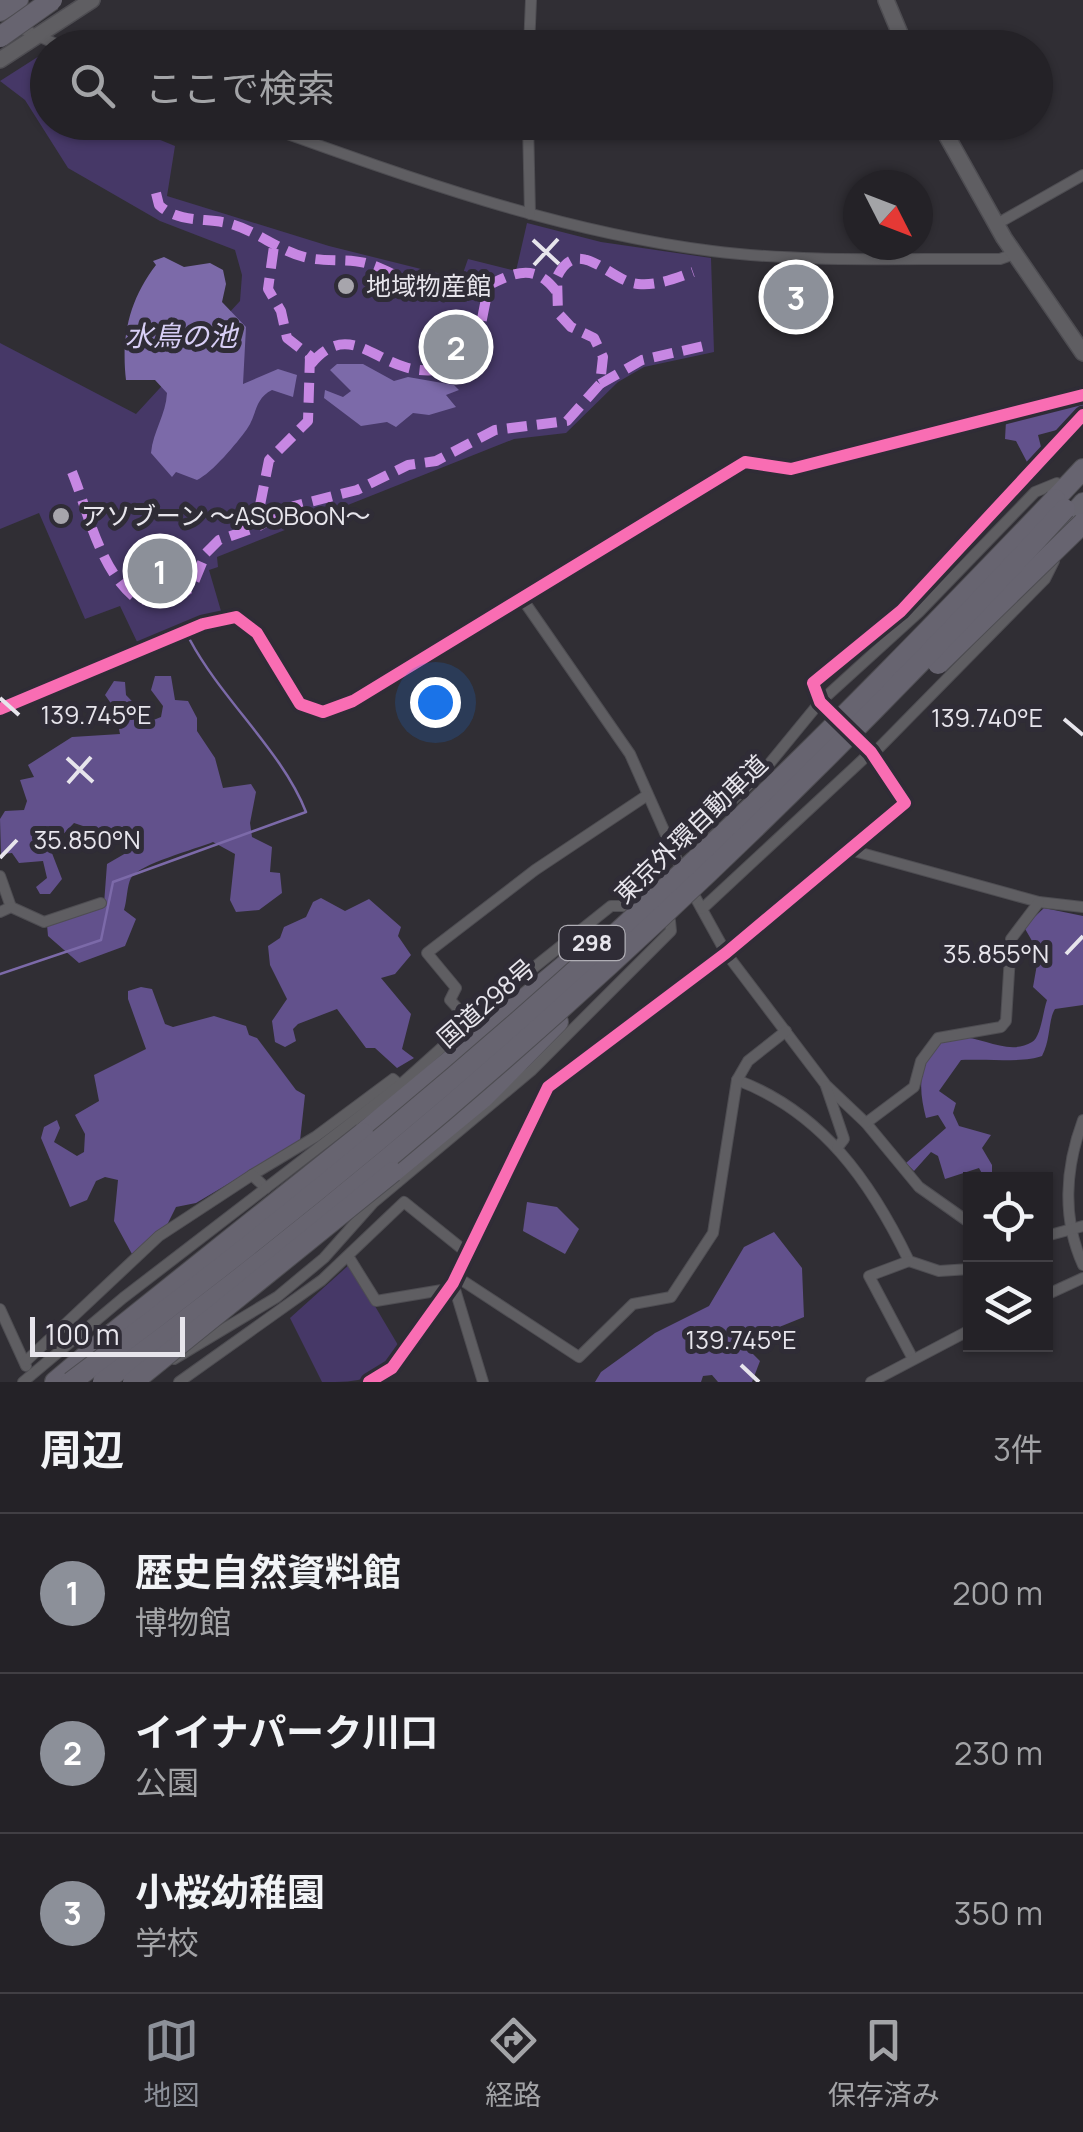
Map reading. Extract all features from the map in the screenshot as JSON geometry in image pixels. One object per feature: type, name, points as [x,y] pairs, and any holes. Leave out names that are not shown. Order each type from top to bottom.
[{"type":"highway","points":[[0,11],[18,0]]},
{"type":"highway","points":[[0,37],[52,0]]},
{"type":"highway","name":"国道298号","points":[[56,1382],[344,1157],[633,906],[834,714],[1083,455]]},
{"type":"highway","name":"東京外環自動車道","points":[[71,1382],[323,1186],[610,940],[849,712],[1083,469]]},
{"type":"highway","points":[[782,802],[897,704],[1082,505]]},
{"type":"highway","name":"東京外環自動車道","points":[[102,1382],[450,1104],[624,952],[782,802],[1082,505]]},
{"type":"highway","name":"298","points":[[118,1382],[378,1175],[670,921],[698,903],[1082,505]]},
{"type":"highway","points":[[56,1382],[582,952]]},
{"type":"highway","points":[[134,1382],[484,1096],[558,1022]]},
{"type":"main road","points":[[49,30],[92,0]]},
{"type":"main road","points":[[886,0],[898,30]]},
{"type":"main road","points":[[0,60],[30,42]]},
{"type":"main road","points":[[949,140],[1014,254],[1083,352]]},
{"type":"street","points":[[529,30],[530,0]]},
{"type":"street","points":[[0,19],[30,32]]},
{"type":"street","points":[[304,140],[421,182],[530,214],[714,252],[845,258],[1000,258],[1014,254]]},
{"type":"street","points":[[528,140],[530,214]]},
{"type":"street","points":[[996,225],[1083,175]]},
{"type":"street","points":[[0,710],[204,624],[236,617],[258,633],[290,693],[300,704],[323,712],[353,701],[745,462],[791,469],[1083,395]]},
{"type":"street","points":[[830,712],[820,702],[813,684],[901,611],[1083,415]]},
{"type":"street","points":[[711,834],[713,818],[765,769],[820,702],[919,612],[1035,492],[1057,484]]},
{"type":"street","points":[[698,903],[869,750],[1045,579],[1082,505]]},
{"type":"street","points":[[520,598],[630,754],[646,796],[726,953],[826,1084],[866,1123],[919,1187],[963,1218]]},
{"type":"street","points":[[368,1382],[392,1368],[452,1282],[548,1087],[726,953],[854,850],[905,803],[869,750]]},
{"type":"street","points":[[471,1023],[450,1000],[456,988],[427,952],[535,870],[646,796]]},
{"type":"street","points":[[854,850],[1039,902],[1083,907]]},
{"type":"street","points":[[0,876],[5,909],[44,922],[101,903]]},
{"type":"street","points":[[866,1123],[914,1087],[921,1061],[938,1038],[1001,1027],[1006,1022],[1011,939],[1039,902]]},
{"type":"street","points":[[27,1379],[123,1298],[400,1085],[610,906],[633,906]]},
{"type":"street","points":[[143,1382],[277,1297],[324,1258],[374,1203],[531,1071],[671,932],[670,921]]},
{"type":"street","points":[[348,1256],[376,1301],[452,1282],[579,1356],[633,1304],[670,1297],[712,1233],[737,1080],[748,1061],[786,1031]]},
{"type":"street","points":[[531,1071],[548,1087]]},
{"type":"street","points":[[25,1362],[158,1236],[315,1136],[393,1079],[400,1085]]},
{"type":"street","points":[[737,1080],[783,1101],[838,1148],[887,1215],[909,1261]]},
{"type":"street","points":[[826,1084],[844,1139],[838,1148]]},
{"type":"street","points":[[1083,1120],[1073,1146],[1068,1232],[1083,1265]]},
{"type":"street","points":[[252,1175],[266,1188]]},
{"type":"street","points":[[179,1382],[334,1269],[404,1202],[466,1252]]},
{"type":"street","points":[[1053,1235],[1083,1226]]},
{"type":"street","points":[[324,1258],[334,1269]]},
{"type":"street","points":[[912,1359],[869,1276],[909,1261],[939,1272],[963,1270]]},
{"type":"street","points":[[1053,1292],[1083,1278]]},
{"type":"street","points":[[452,1282],[483,1382]]},
{"type":"street","points":[[0,1309],[25,1362],[27,1379]]},
{"type":"street","points":[[871,1382],[963,1334]]},
{"type":"street","points":[[52,1336],[66,1348]]},
{"type":"shaded area","points":[[30,62],[30,108],[25,100],[0,81]]},
{"type":"shaded area","points":[[50,140],[160,140],[175,146],[167,196],[329,246],[461,279],[468,259],[516,271],[527,223],[601,242],[711,258],[714,352],[644,367],[618,382],[566,433],[514,439],[217,557],[218,567],[209,570],[221,611],[139,646],[120,606],[85,619],[39,513],[0,529],[0,343],[136,414],[240,301],[242,275],[235,250],[160,221],[68,168]]},
{"type":"shaded area","points":[[1083,401],[1083,411],[1068,427],[1038,435],[1042,451],[1027,462],[1016,441],[1005,439],[1006,421],[1012,418]]},
{"type":"shaded area","points":[[155,676],[171,676],[175,700],[188,701],[197,718],[197,731],[215,758],[223,788],[251,784],[256,792],[250,823],[252,837],[272,847],[270,872],[280,873],[282,893],[259,910],[236,912],[230,900],[235,854],[213,842],[136,873],[131,878],[124,910],[136,919],[125,946],[79,963],[48,936],[47,925],[104,904],[107,864],[126,853],[126,844],[119,838],[96,847],[89,841],[86,827],[74,823],[50,848],[62,879],[50,894],[40,894],[36,887],[47,878],[43,861],[19,863],[12,853],[1,854],[0,819],[5,811],[24,810],[27,801],[20,780],[34,777],[28,765],[72,737],[120,734],[115,709],[105,695],[114,681],[125,682],[126,695],[151,721],[161,717],[163,706],[151,690]]},
{"type":"shaded area","points":[[321,898],[345,911],[369,899],[401,927],[398,936],[411,955],[395,974],[381,978],[411,1014],[402,1049],[414,1058],[397,1068],[375,1048],[366,1048],[337,1009],[298,1024],[293,1029],[296,1041],[285,1047],[275,1042],[272,1021],[287,999],[270,965],[268,946],[280,938],[284,927],[306,917],[313,902]]},
{"type":"shaded area","points":[[1044,908],[1083,916],[1083,1005],[1055,1009],[1042,1056],[961,1060],[939,1091],[956,1103],[953,1113],[959,1126],[991,1135],[982,1148],[992,1172],[981,1172],[979,1168],[945,1179],[938,1156],[931,1152],[914,1171],[906,1163],[946,1128],[938,1115],[926,1118],[922,1100],[922,1075],[933,1051],[955,1037],[1020,1047],[1038,1035],[1047,1000],[1033,987],[1039,953],[1024,927]]},
{"type":"shaded area","points":[[152,989],[165,1024],[173,1027],[214,1016],[246,1026],[249,1035],[257,1038],[296,1090],[305,1095],[300,1141],[196,1203],[176,1207],[166,1227],[132,1254],[114,1221],[118,1180],[105,1177],[96,1181],[87,1200],[70,1207],[41,1138],[44,1127],[57,1120],[60,1128],[54,1142],[77,1156],[84,1152],[85,1134],[75,1115],[99,1101],[94,1075],[146,1049],[128,999],[128,991]]},
{"type":"shaded area","points":[[527,1202],[557,1207],[579,1229],[565,1254],[523,1231]]},
{"type":"shaded area","points":[[774,1232],[802,1268],[804,1317],[747,1340],[749,1350],[760,1361],[752,1382],[718,1382],[712,1375],[703,1376],[701,1382],[595,1382],[601,1372],[655,1333],[709,1306],[744,1247]]},
{"type":"shaded area","points":[[350,1264],[398,1345],[383,1366],[367,1377],[322,1382],[290,1318]]},
{"type":"water","name":"水鳥の池","points":[[164,257],[184,267],[210,263],[223,270],[226,284],[222,302],[246,327],[243,384],[278,369],[297,375],[293,397],[272,390],[266,394],[237,442],[197,480],[176,472],[172,477],[151,453],[167,393],[155,380],[126,380],[126,334],[133,305],[156,265],[153,261]]},
{"type":"water","points":[[337,364],[363,364],[394,381],[408,377],[454,385],[459,390],[446,395],[456,407],[429,415],[413,413],[396,427],[387,422],[361,426],[324,398],[325,390],[343,397],[351,391],[330,370]]},
{"type":"waterway","points":[[0,974],[101,940],[113,882],[306,812],[282,768],[190,640]]},
{"type":"marked path","points":[[156,193],[159,205],[175,215],[231,224],[308,258],[369,264],[431,293],[468,293],[520,273],[532,273],[556,291]]},
{"type":"marked path","points":[[243,530],[259,510],[269,460],[308,421],[310,356],[287,338],[281,311],[268,289],[274,246]]},
{"type":"marked path","points":[[72,472],[97,541],[125,588],[138,600],[177,597],[192,587],[206,553],[219,540],[257,527],[294,506],[357,490],[408,465],[436,461],[495,430],[567,421],[600,384],[603,357],[594,338],[571,327],[558,313],[557,277],[565,265],[584,259],[638,284],[659,283],[693,272]]},
{"type":"marked path","points":[[311,364],[323,352],[346,344],[411,369],[454,367],[479,334],[488,289]]},
{"type":"marked path","points":[[600,384],[642,360],[708,345]]},
{"type":"cycle path","points":[[0,709],[203,624],[236,617],[257,633],[300,704],[323,712],[353,701],[745,462],[791,469],[1083,395]]},
{"type":"cycle path","points":[[369,1382],[392,1368],[453,1283],[548,1087],[726,953],[905,803],[871,752],[820,702],[813,683],[901,611],[1083,415]]},
{"type":"place","name":"地域物産館","points":[[346,286]]},
{"type":"place","name":"小桜幼稚園","points":[[796,297]]},
{"type":"place","name":"イイナパーク川口","points":[[456,347]]},
{"type":"place","name":"アソブーン ～ASOBooN～","points":[[61,516]]},
{"type":"place","name":"歴史自然資料館","points":[[160,571]]}]
